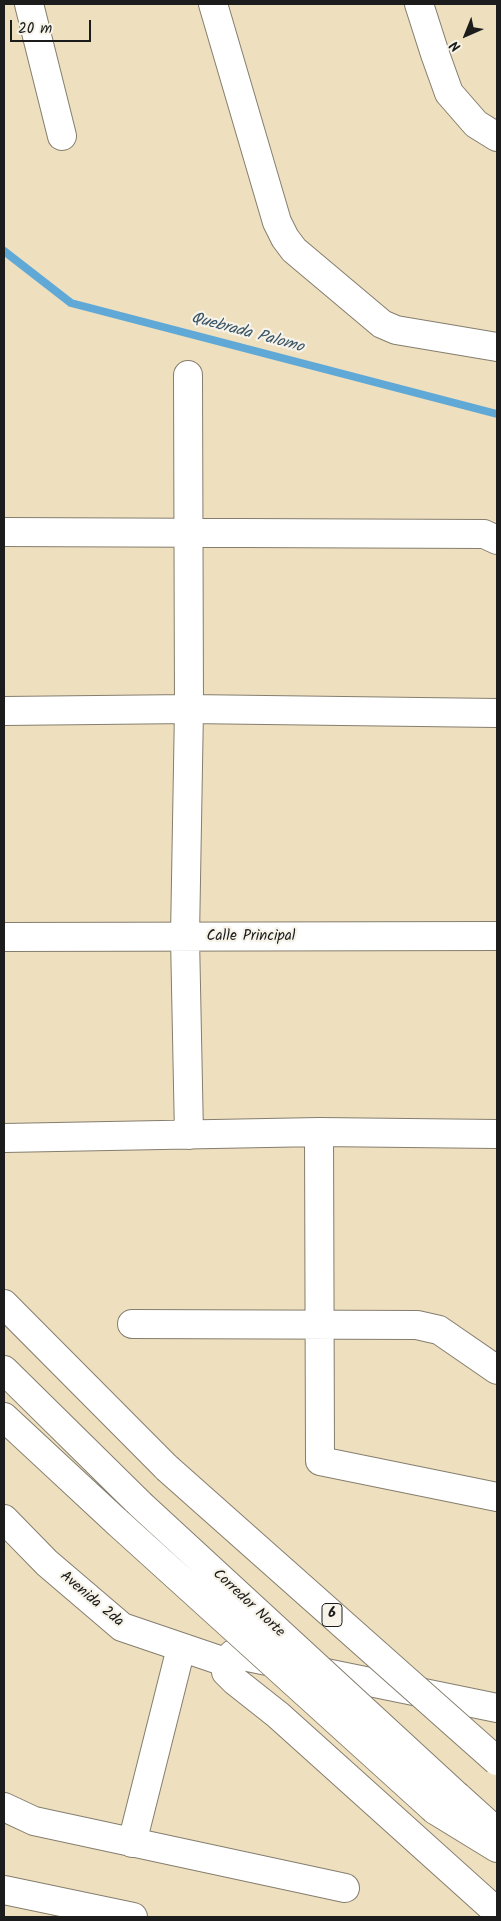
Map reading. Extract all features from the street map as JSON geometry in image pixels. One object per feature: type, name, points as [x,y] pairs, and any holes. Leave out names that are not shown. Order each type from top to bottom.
[{"type":"main road","points":[[29,4],[62,136]]},
{"type":"main road","points":[[213,4],[278,222],[285,238],[364,311],[382,324],[396,330],[497,347]]},
{"type":"main road","points":[[419,4],[449,93],[476,124],[497,137]]},
{"type":"main road","points":[[188,375],[189,709],[184,937],[189,1135]]},
{"type":"main road","points":[[4,532],[188,531],[484,534],[497,540]]},
{"type":"main road","points":[[4,711],[189,709],[497,713]]},
{"type":"main road","points":[[497,930],[497,936]]},
{"type":"main road","name":"Calle Principal","points":[[4,937],[497,936]]},
{"type":"main road","points":[[319,1132],[320,1461],[497,1498]]},
{"type":"main road","points":[[4,1138],[319,1132],[497,1134]]},
{"type":"main road","name":"6","points":[[4,1304],[167,1468],[497,1761]]},
{"type":"main road","points":[[132,1324],[417,1324],[439,1330],[497,1370]]},
{"type":"main road","name":"Corredor Norte","points":[[4,1370],[446,1803],[497,1832]]},
{"type":"main road","points":[[4,1417],[117,1522],[497,1848]]},
{"type":"main road","name":"Avenida 2da","points":[[4,1519],[47,1563],[122,1627],[225,1662]]},
{"type":"main road","points":[[132,1843],[182,1648]]},
{"type":"main road","points":[[497,1708],[233,1654],[225,1662],[226,1672],[235,1681],[278,1715],[497,1912]]},
{"type":"main road","points":[[4,1807],[34,1821],[344,1888]]},
{"type":"main road","points":[[4,1890],[133,1917]]},
{"type":"waterway","name":"Quebrada Palomo","points":[[4,251],[71,303],[497,414]]}]
